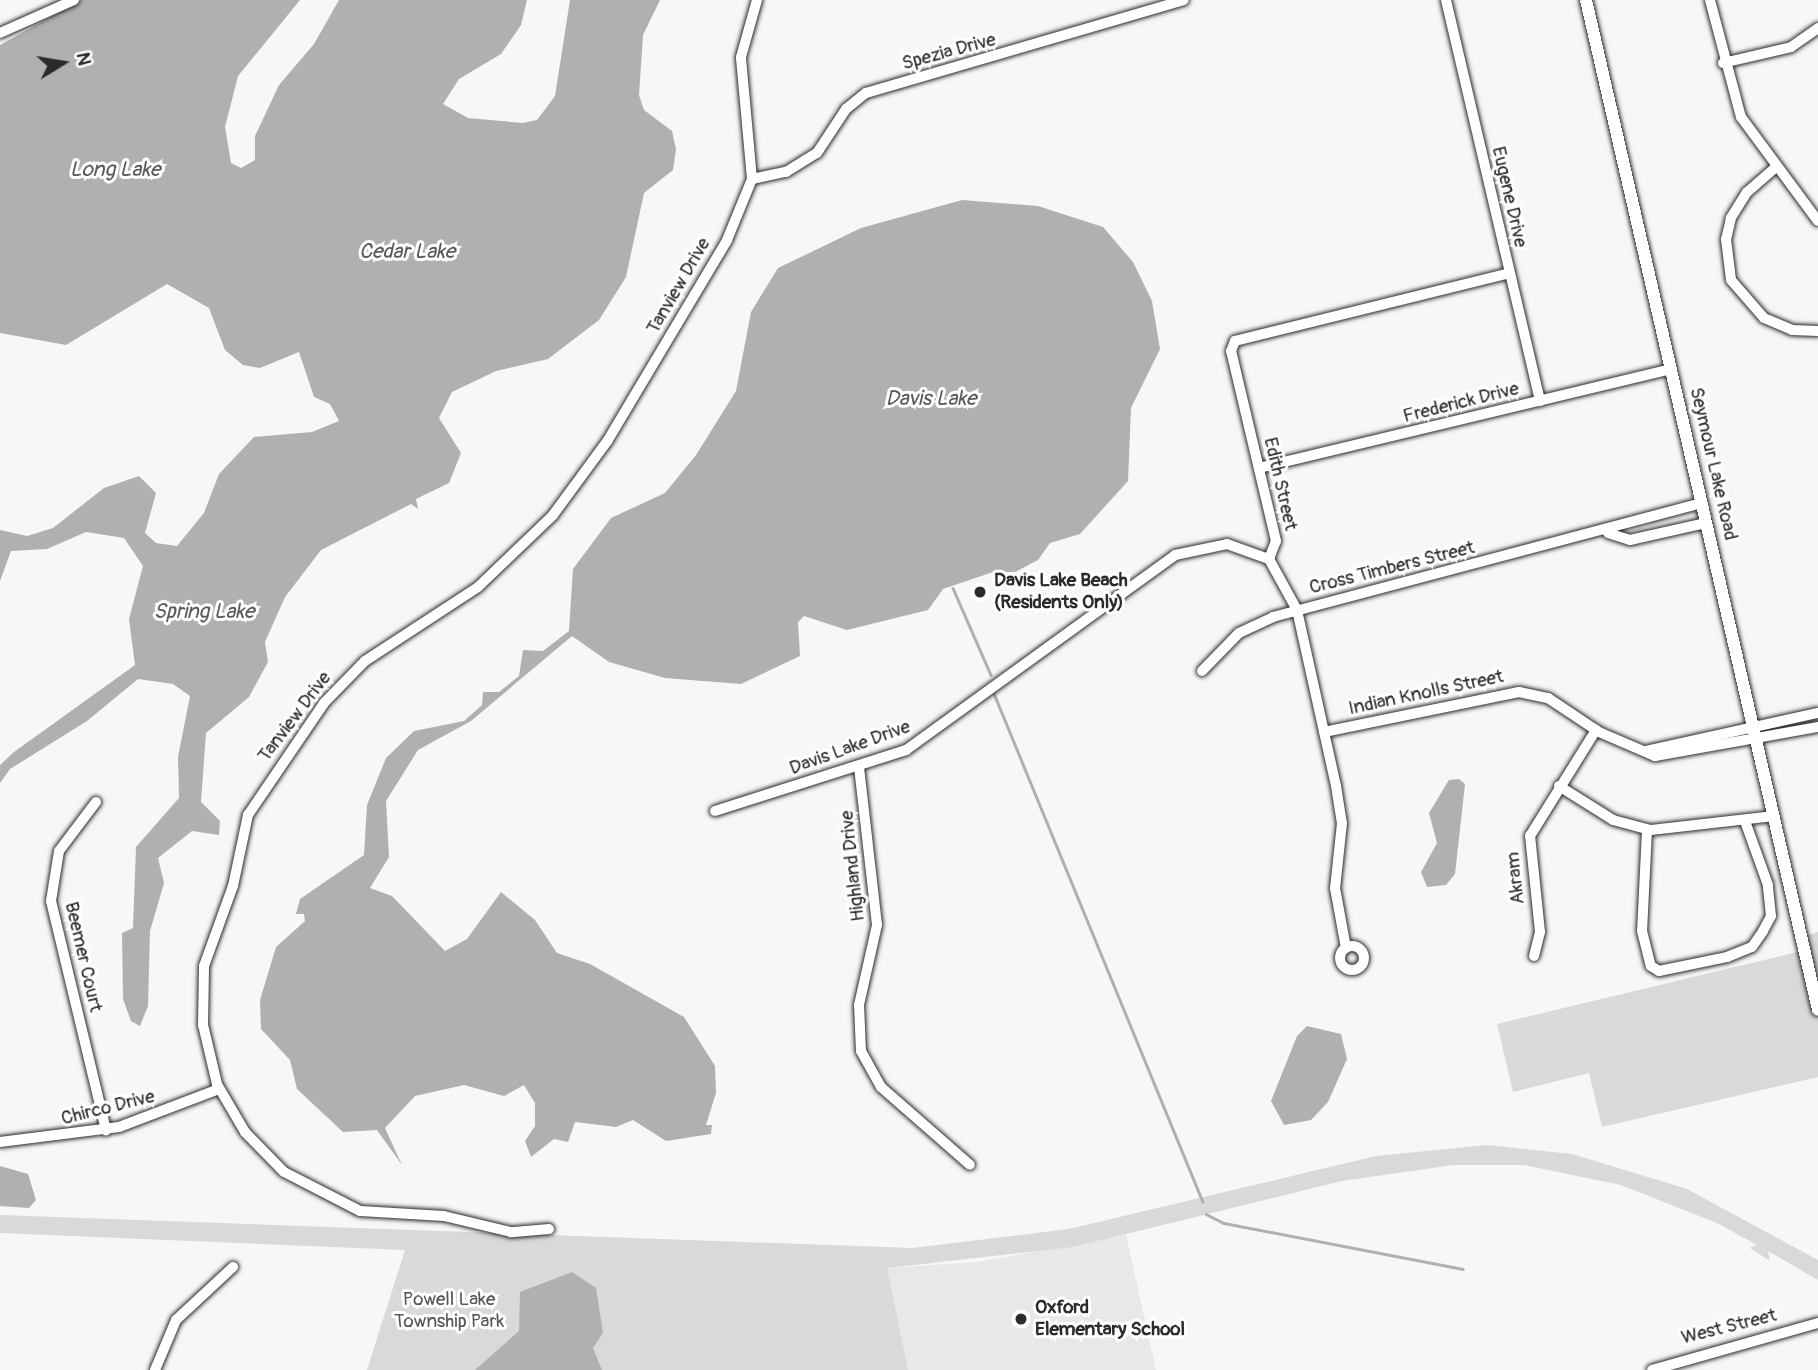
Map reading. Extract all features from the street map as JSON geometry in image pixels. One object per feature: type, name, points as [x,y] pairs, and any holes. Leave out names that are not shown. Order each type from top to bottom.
[{"type":"street","points":[[0,33],[74,0]]},
{"type":"street","name":"Tanview Drive","points":[[549,1229],[511,1232],[444,1216],[381,1215],[337,1202],[266,1156],[219,1089],[203,1025],[204,966],[254,803],[350,675],[478,587],[521,550],[582,479],[727,240],[752,179],[741,57],[757,0]]},
{"type":"street","name":"Spezia Drive","points":[[752,179],[808,159],[866,93],[1184,0]]},
{"type":"street","name":"Eugene Drive","points":[[1446,0],[1540,401]]},
{"type":"street","name":"Seymour Lake Road","points":[[1586,0],[1818,1010]]},
{"type":"street","points":[[1710,0],[1723,63],[1741,117],[1818,221]]},
{"type":"street","points":[[1723,63],[1791,47],[1818,28]]},
{"type":"street","points":[[1776,167],[1747,192],[1731,218],[1726,239],[1731,280],[1764,318],[1792,330],[1818,331]]},
{"type":"street","name":"Edith Street","points":[[1346,948],[1335,888],[1340,808],[1297,610],[1269,559],[1276,541],[1231,351],[1235,341],[1509,273]]},
{"type":"street","name":"Frederick Drive","points":[[1259,468],[1671,369]]},
{"type":"street","name":"Cross Timbers Street","points":[[1202,671],[1239,633],[1297,610],[1608,533],[1626,520],[1702,503]]},
{"type":"street","name":"Cross Timbers Street","points":[[1608,533],[1630,540],[1706,523]]},
{"type":"street","name":"Davis Lake Drive","points":[[715,811],[859,767],[924,739],[984,688],[1175,555],[1227,544],[1269,559]]},
{"type":"street","name":"Indian Knolls Street","points":[[1324,732],[1518,692],[1548,698],[1596,730],[1646,751],[1683,756],[1818,727]]},
{"type":"street","points":[[1646,751],[1818,713]]},
{"type":"street","name":"Akram","points":[[1534,956],[1540,932],[1527,854],[1530,836],[1596,730]]},
{"type":"street","name":"Highland Drive","points":[[859,767],[877,925],[859,1005],[861,1051],[881,1087],[970,1165]]},
{"type":"street","points":[[1559,786],[1613,820],[1647,830],[1774,816]]},
{"type":"street","name":"Beemer Court","points":[[96,802],[60,851],[51,901],[106,1130]]},
{"type":"street","points":[[1647,830],[1642,931],[1657,970],[1727,957],[1752,947],[1763,931],[1771,916],[1768,885],[1745,821]]},
{"type":"street","name":"Chirco Drive","points":[[0,1142],[106,1130],[219,1089]]},
{"type":"street","points":[[155,1370],[176,1320],[233,1267]]},
{"type":"street","name":"West Street","points":[[1652,1370],[1818,1323]]},
{"type":"shaded area","name":"Oxford Elementary School","points":[[1126,1235],[1156,1370],[908,1370],[886,1268],[977,1262]]},
{"type":"green space","points":[[1818,932],[1818,1077],[1602,1127],[1589,1073],[1513,1092],[1497,1024],[1810,949],[1808,935]]},
{"type":"green space","name":"Powell Lake Township Park","points":[[1487,1145],[1572,1154],[1687,1189],[1818,1260],[1818,1280],[1768,1251],[1770,1261],[1750,1248],[1757,1245],[1717,1223],[1621,1185],[1524,1165],[1453,1165],[1342,1181],[1073,1247],[887,1268],[908,1370],[367,1370],[405,1250],[0,1233],[0,1215],[912,1248],[1069,1229],[1376,1156]]},
{"type":"water","points":[[81,0],[300,0],[238,76],[225,127],[231,163],[241,168],[255,160],[255,136],[279,85],[314,44],[339,0],[527,0],[521,25],[501,54],[459,79],[443,104],[468,118],[523,123],[537,120],[555,96],[570,0],[660,0],[643,35],[639,95],[644,110],[672,131],[676,149],[673,170],[644,193],[626,277],[599,320],[548,359],[496,371],[452,392],[439,418],[461,453],[449,483],[416,499],[418,509],[411,504],[321,550],[285,597],[265,642],[268,662],[249,697],[206,733],[201,802],[220,821],[219,835],[192,831],[158,858],[164,883],[150,931],[148,1006],[140,1026],[131,1021],[123,999],[122,933],[133,928],[136,847],[179,798],[178,757],[190,696],[173,684],[138,679],[87,721],[10,769],[0,783],[0,765],[14,752],[135,665],[129,619],[143,566],[124,538],[86,532],[47,549],[11,551],[0,581],[0,530],[27,536],[53,528],[104,488],[139,476],[156,493],[145,533],[156,543],[177,546],[204,513],[219,474],[254,437],[312,432],[339,421],[330,404],[314,397],[299,352],[260,368],[243,365],[225,350],[209,308],[167,284],[66,345],[0,333],[0,45]]},
{"type":"water","name":"Davis Lake","points":[[962,200],[1038,206],[1103,227],[1133,262],[1152,301],[1160,349],[1131,408],[1128,481],[1080,534],[1050,543],[1038,560],[1015,572],[993,572],[943,589],[928,610],[847,630],[804,616],[798,622],[800,656],[741,684],[665,678],[609,662],[572,636],[471,721],[418,750],[386,801],[389,857],[370,888],[392,896],[445,951],[467,939],[501,892],[535,920],[557,953],[590,964],[684,1017],[715,1066],[716,1093],[706,1125],[712,1125],[711,1134],[666,1141],[633,1120],[616,1127],[575,1122],[568,1142],[554,1139],[531,1157],[525,1141],[535,1126],[535,1103],[524,1085],[504,1096],[464,1085],[415,1096],[385,1128],[402,1165],[377,1130],[343,1132],[297,1089],[290,1060],[261,1029],[260,1000],[276,947],[305,921],[304,914],[296,914],[300,899],[364,855],[367,805],[386,758],[414,731],[464,721],[482,705],[483,692],[499,692],[519,676],[523,650],[543,651],[569,631],[573,569],[611,518],[665,493],[696,455],[736,391],[751,312],[778,268],[861,228]]},
{"type":"water","points":[[1459,779],[1465,784],[1455,874],[1446,885],[1427,887],[1421,872],[1437,843],[1429,813],[1449,780]]},
{"type":"water","points":[[1307,1026],[1341,1034],[1347,1059],[1328,1102],[1311,1120],[1284,1125],[1271,1101],[1297,1036]]},
{"type":"water","points":[[0,1166],[28,1174],[36,1200],[29,1208],[0,1206]]},
{"type":"water","points":[[572,1272],[596,1288],[603,1333],[593,1348],[602,1370],[475,1370],[519,1331],[520,1292]]},
{"type":"waterway","points":[[953,588],[991,675]]},
{"type":"waterway","points":[[993,691],[1203,1202]]},
{"type":"waterway","points":[[1206,1214],[1224,1223],[1463,1269]]},
{"type":"place","name":"Davis Lake Beach (Residents Only)","points":[[980,592]]},
{"type":"place","name":"Oxford Elementary School","points":[[1021,1319]]},
{"type":"water label","name":"Long Lake","points":[[115,170]]},
{"type":"water label","name":"Cedar Lake","points":[[407,252]]},
{"type":"water label","name":"Spring Lake","points":[[204,612]]}]
